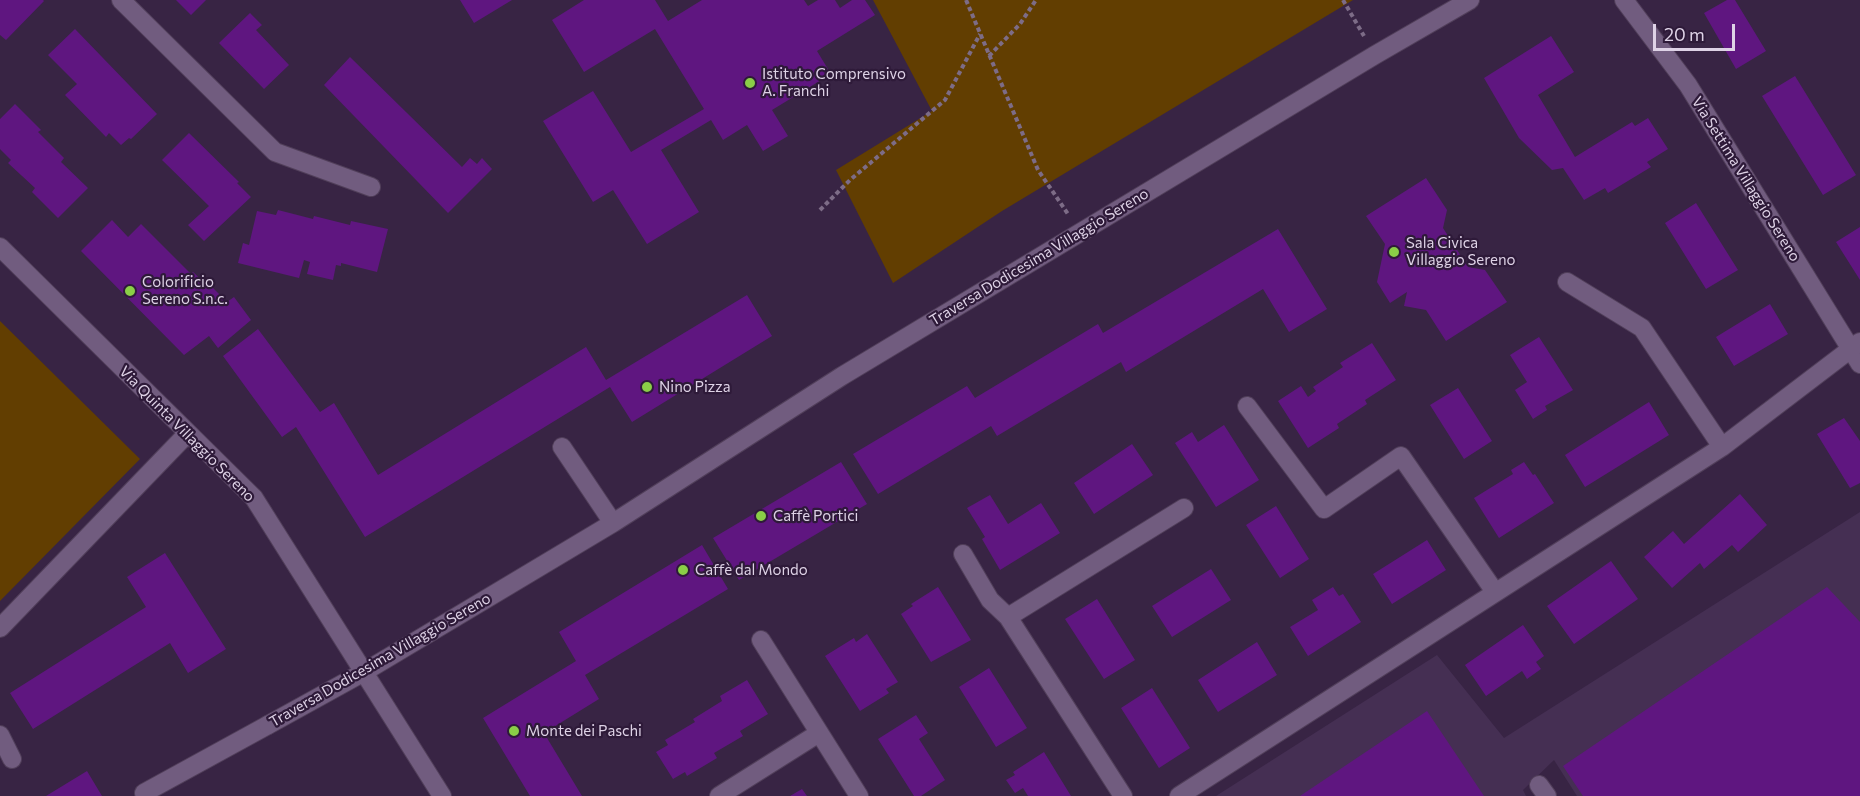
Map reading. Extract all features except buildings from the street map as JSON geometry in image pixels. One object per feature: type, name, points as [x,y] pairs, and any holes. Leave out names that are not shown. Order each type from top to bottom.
[{"type":"street","points":[[120,0],[275,152],[371,188]]},
{"type":"street","name":"Traversa Dodicesima Villaggio Sereno","points":[[144,793],[364,672],[613,523],[842,376],[1470,0]]},
{"type":"street","name":"Via Settima Villaggio Sereno","points":[[1624,0],[1688,85],[1857,352]]},
{"type":"street","name":"Via Quinta Villaggio Sereno","points":[[0,247],[254,498],[442,796]]},
{"type":"street","points":[[1568,282],[1642,328],[1722,447]]},
{"type":"street","points":[[1179,796],[1722,447],[1857,352]]},
{"type":"street","points":[[1247,406],[1324,509],[1401,456],[1495,592]]},
{"type":"street","points":[[0,628],[188,433]]},
{"type":"street","points":[[562,447],[613,523]]},
{"type":"street","points":[[1008,617],[1184,508]]},
{"type":"street","points":[[963,554],[990,600],[1008,617],[1123,796]]},
{"type":"street","points":[[761,640],[859,796]]},
{"type":"street","points":[[719,796],[819,733]]},
{"type":"street","points":[[0,735],[12,759]]},
{"type":"path","points":[[966,0],[1038,170],[1081,232]]},
{"type":"path","points":[[989,56],[1020,24],[1036,0]]},
{"type":"path","points":[[1342,0],[1376,55]]},
{"type":"path","points":[[820,210],[850,180],[945,100],[980,34]]},
{"type":"shaded area","points":[[873,0],[1353,0],[1002,211],[893,283],[836,170],[932,111]]},
{"type":"shaded area","points":[[0,321],[140,459],[0,601]]},
{"type":"shaded area","points":[[1860,512],[1860,796],[1577,796],[1554,760],[1523,790],[1526,796],[1216,796],[1437,655],[1504,738]]},
{"type":"place","name":"Istituto Comprensivo A. Franchi","points":[[750,83]]},
{"type":"place","name":"Sala Civica Villaggio Sereno","points":[[1394,252]]},
{"type":"place","name":"Colorificio Sereno S.n.c.","points":[[130,291]]},
{"type":"place","name":"Nino Pizza","points":[[647,387]]},
{"type":"place","name":"Caffè Portici","points":[[761,516]]},
{"type":"place","name":"Caffè dal Mondo","points":[[683,570]]},
{"type":"place","name":"Monte dei Paschi","points":[[514,731]]}]
